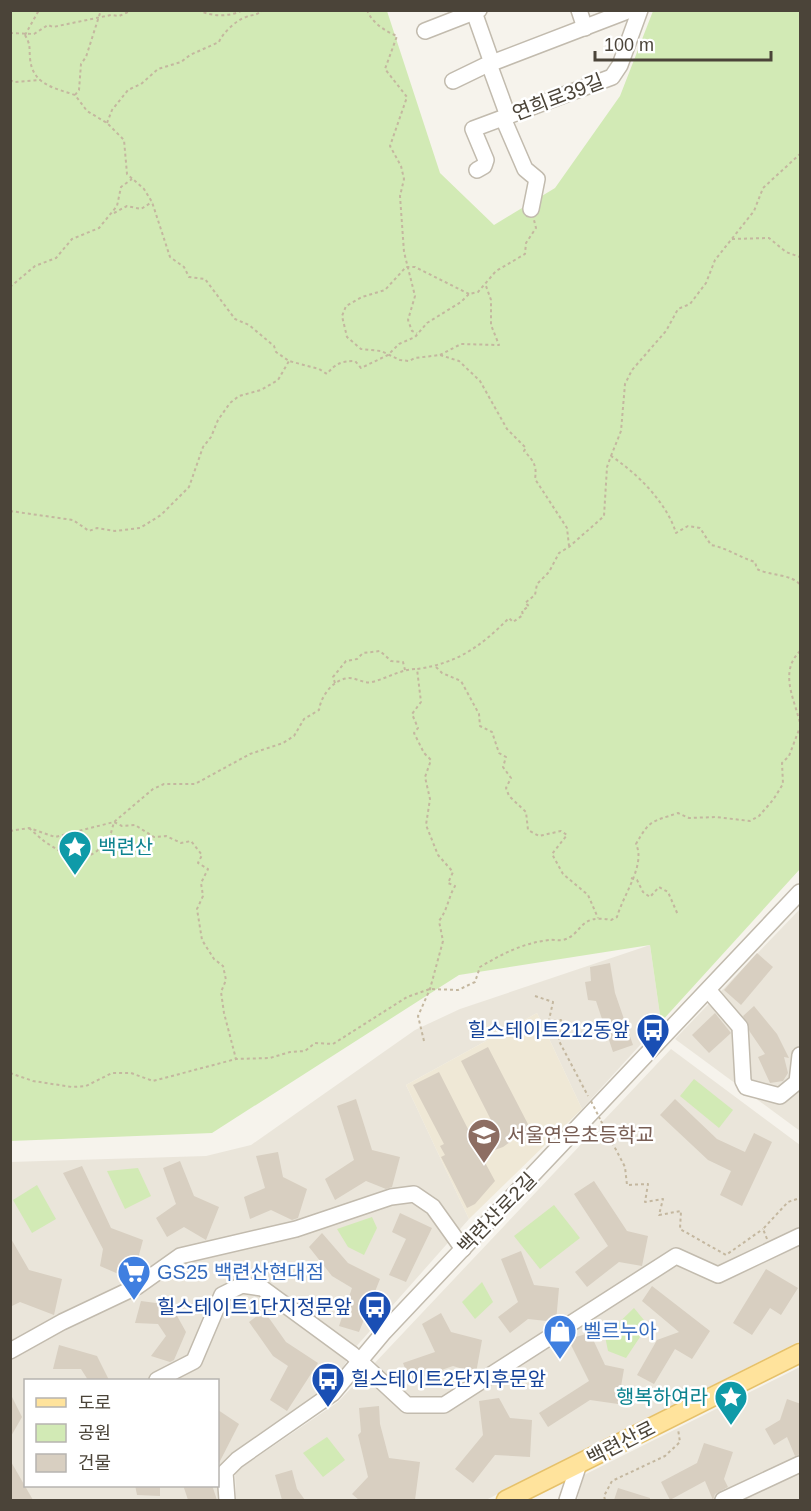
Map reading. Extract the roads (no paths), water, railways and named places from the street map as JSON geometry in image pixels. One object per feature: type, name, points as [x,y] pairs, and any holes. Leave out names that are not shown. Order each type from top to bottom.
[{"type":"main road","name":"백련산로","points":[[506,1500],[801,1353]]},
{"type":"street","points":[[579,10],[585,28]]},
{"type":"street","points":[[453,81],[630,10]]},
{"type":"street","points":[[425,31],[476,11],[505,117]]},
{"type":"street","name":"연희로39길","points":[[477,170],[484,166],[486,160],[473,129],[612,77],[620,64],[639,11]]},
{"type":"street","name":"연희로39길","points":[[505,117],[525,169],[537,179],[531,209]]},
{"type":"street","name":"백련산로2길","points":[[227,1500],[225,1472],[237,1460],[333,1393],[464,1249],[801,892]]},
{"type":"street","points":[[709,991],[740,1027],[743,1081],[746,1087],[780,1096],[796,1082],[801,1055]]},
{"type":"street","points":[[10,1351],[62,1322],[138,1286],[180,1256],[296,1229],[391,1197],[414,1194],[433,1207],[464,1249]]},
{"type":"street","points":[[159,1379],[194,1360],[222,1295],[242,1285],[262,1288],[360,1361],[407,1405],[444,1405],[676,1256],[718,1275],[801,1236]]},
{"type":"street","points":[[567,1500],[579,1464]]},
{"type":"street","points":[[723,1500],[801,1464]]},
{"type":"place","name":"백련산","points":[[75,876]]},
{"type":"place","name":"힐스테이트212동앞","points":[[653,1059]]},
{"type":"place","name":"서울연은초등학교","points":[[484,1164]]},
{"type":"place","name":"GS25 백련산현대점","points":[[134,1301]]},
{"type":"place","name":"힐스테이트1단지정문앞","points":[[375,1336]]},
{"type":"place","name":"벨르누아","points":[[560,1360]]},
{"type":"place","name":"힐스테이트2단지후문앞","points":[[328,1408]]},
{"type":"place","name":"행복하여라","points":[[731,1426]]}]
